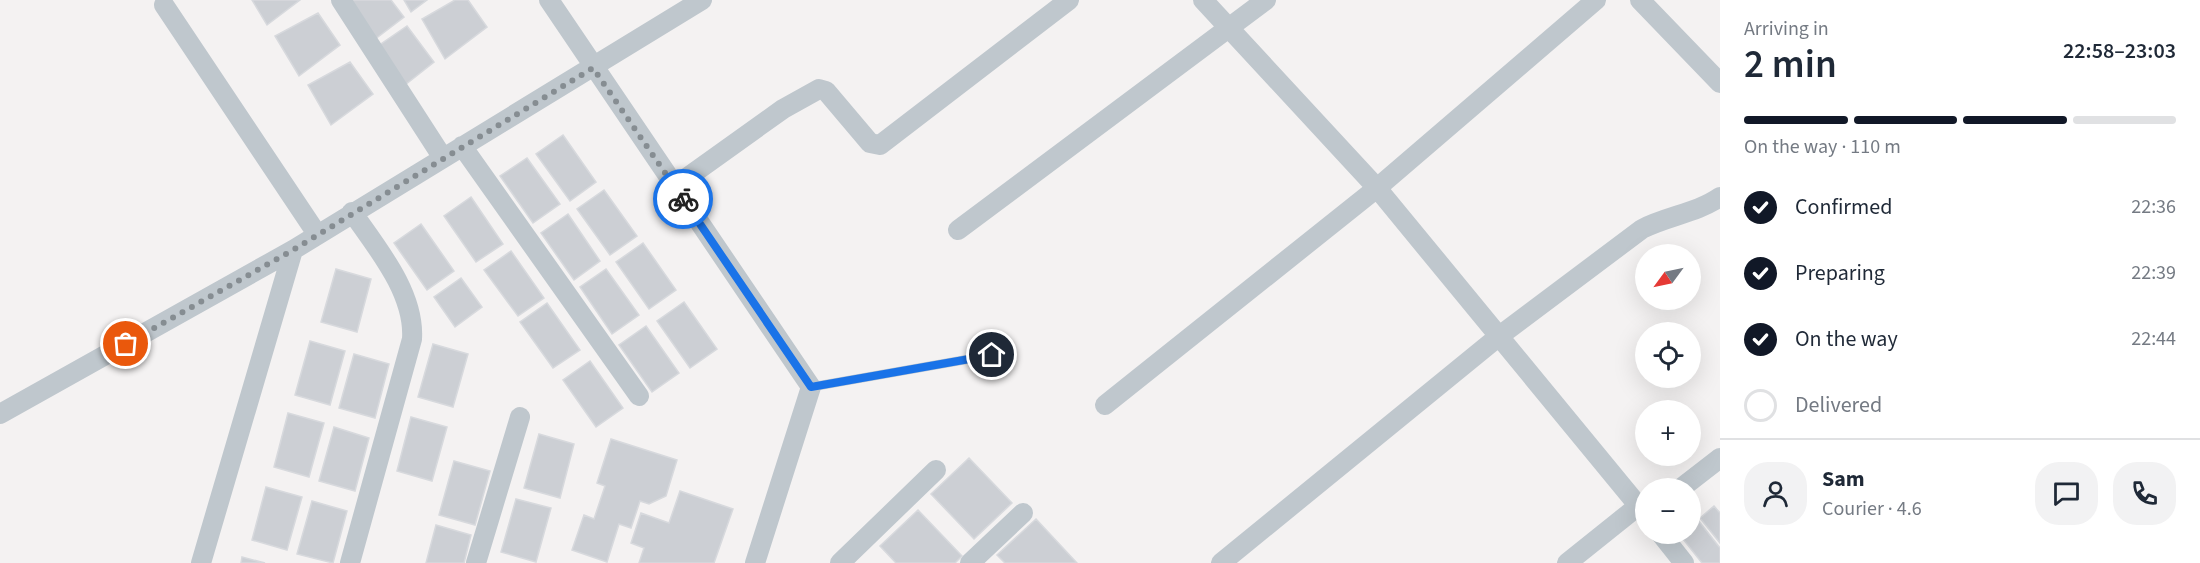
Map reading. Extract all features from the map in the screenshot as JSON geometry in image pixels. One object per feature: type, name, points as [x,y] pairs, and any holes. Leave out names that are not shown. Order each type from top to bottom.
[{"type":"street","points":[[341,0],[443,158]]},
{"type":"street","points":[[549,0],[811,387],[759,561]]},
{"type":"street","points":[[0,414],[293,250],[702,0]]},
{"type":"street","points":[[674,187],[783,110],[819,89],[826,91],[870,143],[880,145],[1069,0]]},
{"type":"street","points":[[1203,0],[1377,188],[1635,504]]},
{"type":"street","points":[[958,231],[1229,30],[1266,0]]},
{"type":"street","points":[[1105,405],[1377,188],[1596,0]]},
{"type":"street","points":[[1640,0],[1720,83]]},
{"type":"street","points":[[164,4],[317,234]]},
{"type":"street","points":[[462,146],[639,396]]},
{"type":"street","points":[[1221,563],[1498,337],[1642,229],[1659,220],[1697,209],[1720,198]]},
{"type":"street","points":[[350,563],[412,339],[413,323],[406,300],[380,252],[352,212]]},
{"type":"street","points":[[201,563],[293,250]]},
{"type":"street","points":[[476,563],[520,417]]},
{"type":"street","points":[[1694,478],[1720,458]]},
{"type":"street","points":[[840,563],[936,470]]},
{"type":"street","points":[[970,563],[1023,513]]},
{"type":"street","points":[[1567,563],[1635,515]]},
{"type":"street","points":[[1669,544],[1684,563]]},
{"type":"lane","points":[[811,387],[992,355]]},
{"type":"building","points":[[252,0],[300,0],[267,25]]},
{"type":"building","points":[[349,0],[391,0],[404,17],[374,40]]},
{"type":"building","points":[[404,0],[427,0],[411,12]]},
{"type":"building","points":[[455,0],[468,0],[487,27],[445,59],[422,19]]},
{"type":"building","points":[[318,13],[340,45],[299,76],[275,36]]},
{"type":"building","points":[[407,26],[434,62],[405,85],[378,46]]},
{"type":"building","points":[[350,62],[373,94],[331,125],[308,85]]},
{"type":"building","points":[[563,135],[596,182],[570,201],[536,154]]},
{"type":"building","points":[[527,158],[560,204],[533,223],[500,176]]},
{"type":"building","points":[[604,190],[637,236],[610,255],[577,209]]},
{"type":"building","points":[[471,197],[503,244],[476,262],[444,216]]},
{"type":"building","points":[[568,214],[600,261],[574,280],[541,233]]},
{"type":"building","points":[[421,224],[454,271],[427,290],[394,243]]},
{"type":"building","points":[[643,243],[676,290],[649,309],[616,262]]},
{"type":"building","points":[[511,251],[544,298],[518,316],[484,270]]},
{"type":"building","points":[[336,269],[371,279],[357,332],[321,322]]},
{"type":"building","points":[[606,269],[639,315],[612,334],[580,287]]},
{"type":"building","points":[[461,278],[482,307],[455,327],[434,297]]},
{"type":"building","points":[[684,302],[717,349],[690,368],[657,321]]},
{"type":"building","points":[[547,303],[580,350],[553,368],[520,322]]},
{"type":"building","points":[[646,326],[679,373],[652,392],[619,345]]},
{"type":"building","points":[[310,341],[345,351],[330,405],[295,395]]},
{"type":"building","points":[[433,344],[468,354],[453,407],[418,397]]},
{"type":"building","points":[[354,354],[389,364],[375,418],[339,408]]},
{"type":"building","points":[[590,361],[623,408],[596,427],[563,380]]},
{"type":"building","points":[[288,413],[324,423],[309,477],[274,467]]},
{"type":"building","points":[[411,417],[447,427],[432,481],[397,471]]},
{"type":"building","points":[[334,427],[369,438],[355,491],[319,481]]},
{"type":"building","points":[[539,434],[574,444],[560,498],[524,488]]},
{"type":"building","points":[[611,439],[677,460],[666,496],[649,504],[640,501],[631,528],[619,524],[607,562],[572,550],[584,515],[594,519],[605,486],[597,483]]},
{"type":"building","points":[[969,458],[1012,503],[974,539],[931,494]]},
{"type":"building","points":[[454,461],[490,471],[475,525],[439,515]]},
{"type":"building","points":[[266,487],[302,497],[287,550],[252,540]]},
{"type":"building","points":[[680,491],[733,509],[714,563],[639,563],[644,548],[631,543],[641,513],[669,523]]},
{"type":"building","points":[[516,499],[551,508],[536,562],[501,552]]},
{"type":"building","points":[[312,501],[347,511],[333,563],[297,554]]},
{"type":"building","points":[[1714,506],[1720,513],[1720,543],[1701,519]]},
{"type":"building","points":[[918,510],[962,556],[955,563],[896,563],[880,546]]},
{"type":"building","points":[[1036,519],[1077,563],[1005,563],[997,555]]},
{"type":"building","points":[[1701,524],[1720,548],[1720,563],[1702,563],[1687,544],[1701,544]]},
{"type":"building","points":[[436,525],[471,535],[464,563],[426,563]]},
{"type":"building","points":[[242,557],[265,563],[241,563]]},
{"type":"way so far","points":[[126,344],[293,250],[352,212],[593,68],[683,199]]},
{"type":"route","points":[[683,199],[811,387],[992,355]]}]
